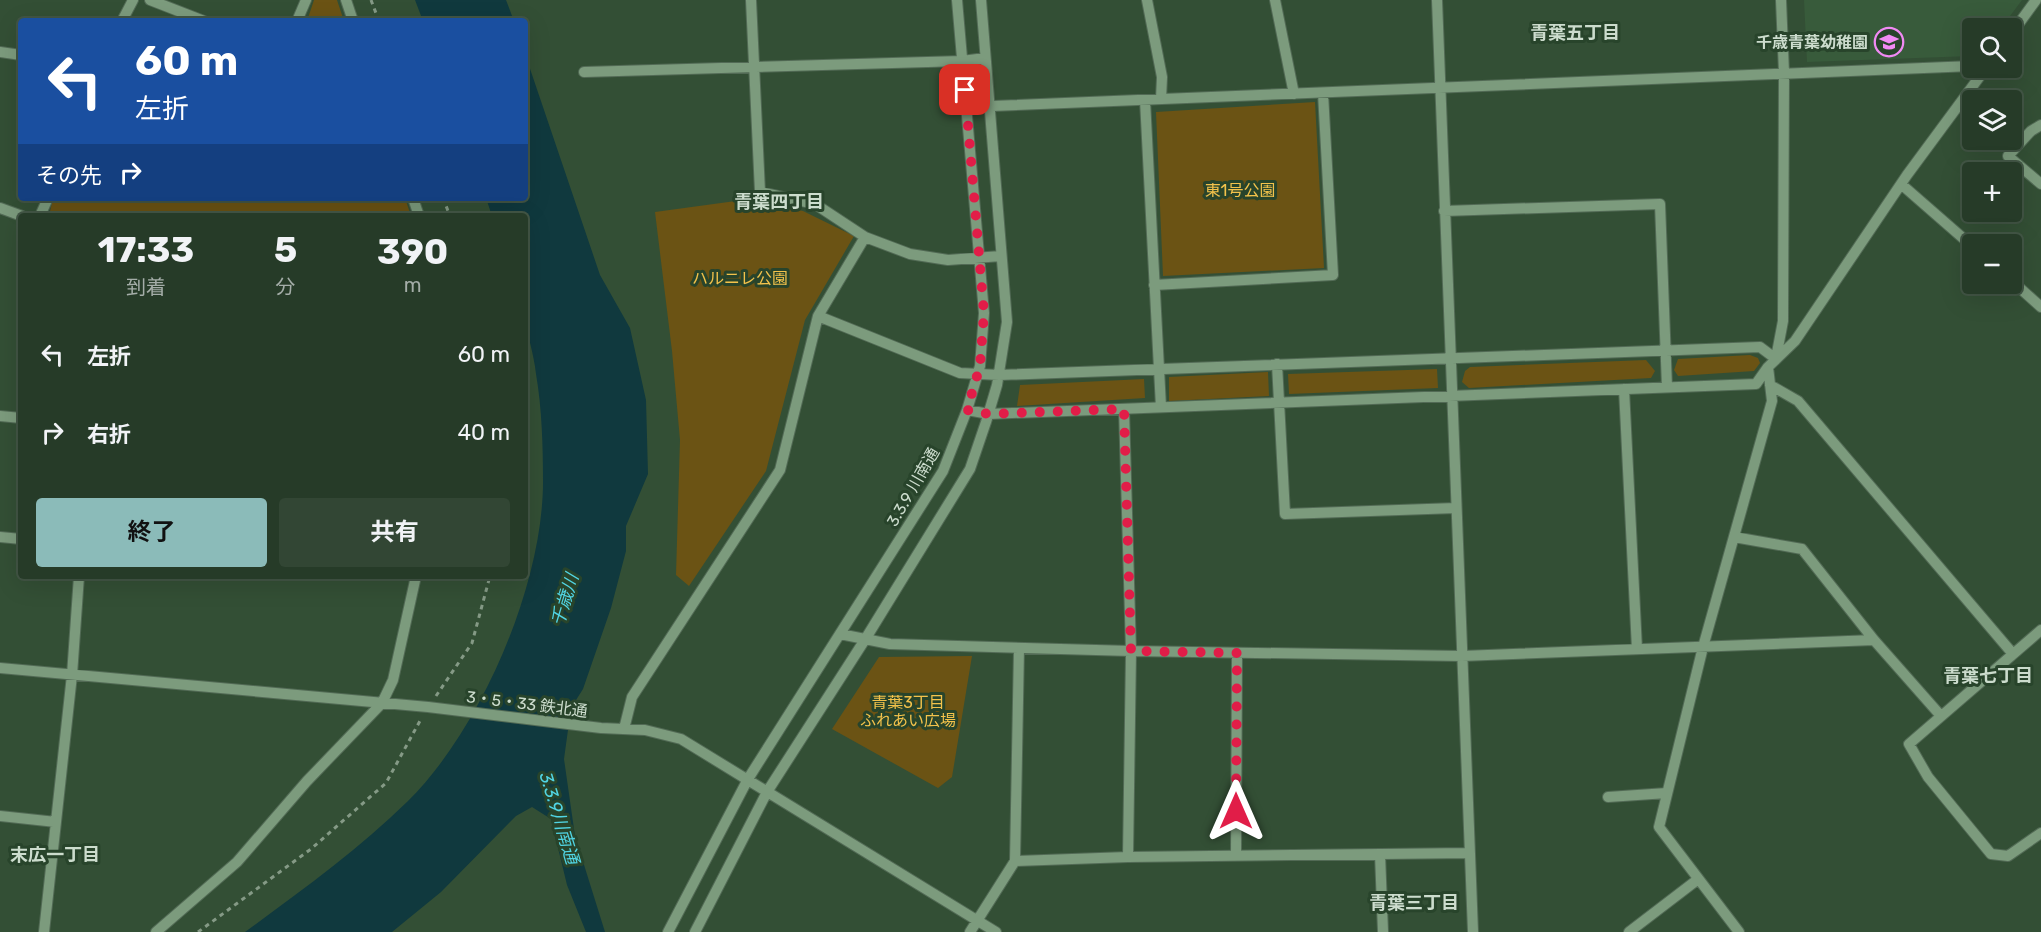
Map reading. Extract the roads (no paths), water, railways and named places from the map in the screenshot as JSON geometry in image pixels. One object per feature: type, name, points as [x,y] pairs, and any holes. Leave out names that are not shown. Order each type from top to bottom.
[{"type":"street","points":[[124,18],[133,0]]},
{"type":"street","points":[[150,0],[196,18]]},
{"type":"street","points":[[298,18],[306,0]]},
{"type":"street","points":[[346,0],[352,18]]},
{"type":"street","points":[[751,0],[760,192],[815,204],[865,237],[910,254],[948,260],[1001,256]]},
{"type":"street","name":"3.3.9 川南通","points":[[669,932],[748,779],[943,471],[967,410],[978,373],[984,313],[957,0]]},
{"type":"street","points":[[694,932],[767,792],[866,638],[970,469],[988,414],[999,375],[1007,322],[981,0]]},
{"type":"street","points":[[1147,0],[1162,77],[1161,99]]},
{"type":"street","points":[[1275,0],[1294,94]]},
{"type":"street","points":[[1437,0],[1473,932]]},
{"type":"street","points":[[1739,932],[1659,827],[1703,647],[1772,401],[1770,386],[1772,363],[1783,321],[1784,74],[1781,0]]},
{"type":"street","points":[[2022,19],[2036,0]]},
{"type":"street","points":[[0,52],[18,55]]},
{"type":"street","points":[[584,72],[962,61],[985,58]]},
{"type":"street","points":[[966,107],[1962,66]]},
{"type":"street","points":[[967,410],[988,414],[1756,384],[1772,363],[1795,341],[1901,184],[1979,78]]},
{"type":"street","points":[[1154,285],[1333,275],[1323,93]]},
{"type":"street","points":[[1145,100],[1161,407]]},
{"type":"street","points":[[2041,125],[2031,131],[2008,156],[2041,184]]},
{"type":"street","points":[[1901,184],[1962,237]]},
{"type":"street","points":[[1444,211],[1660,204],[1667,387]]},
{"type":"street","points":[[0,208],[18,215]]},
{"type":"street","points":[[624,729],[632,697],[780,470],[818,316],[865,237]]},
{"type":"street","points":[[2022,290],[2041,307]]},
{"type":"street","points":[[818,316],[960,374],[999,375],[1760,347],[1772,363]]},
{"type":"street","points":[[1277,364],[1285,514],[1456,508]]},
{"type":"street","points":[[1770,386],[1798,400],[2013,654]]},
{"type":"street","points":[[1624,388],[1636,649]]},
{"type":"street","points":[[1124,409],[1131,651],[1128,856]]},
{"type":"street","points":[[0,416],[18,418]]},
{"type":"street","points":[[0,537],[18,539]]},
{"type":"street","points":[[1734,537],[1802,549],[1874,640],[1941,716]]},
{"type":"street","points":[[44,932],[72,675],[80,579]]},
{"type":"street","points":[[156,932],[237,862],[307,781],[382,703],[393,680],[415,579]]},
{"type":"street","points":[[2041,630],[1909,744],[1928,777],[1991,854],[2008,855],[2041,833]]},
{"type":"street","points":[[840,634],[891,644],[1131,651],[1462,656],[1874,640]]},
{"type":"street","points":[[970,932],[1015,861],[1019,648]]},
{"type":"street","points":[[1236,856],[1237,653]]},
{"type":"street","name":"3・5・33 鉄北通","points":[[0,668],[428,707],[601,728],[645,730],[681,738],[996,932]]},
{"type":"street","points":[[1608,797],[1668,793]]},
{"type":"street","points":[[0,816],[56,822]]},
{"type":"street","points":[[1380,854],[1383,932]]},
{"type":"street","points":[[1015,861],[1128,856],[1469,854]]},
{"type":"street","points":[[1629,932],[1697,879]]},
{"type":"water","points":[[415,0],[506,0],[513,18],[422,18]]},
{"type":"water","points":[[528,63],[600,275],[630,328],[646,400],[648,474],[626,526],[626,551],[611,608],[583,689],[571,708],[564,759],[575,836],[605,932],[586,932],[567,885],[551,819],[532,807],[516,816],[441,892],[392,932],[245,932],[329,870],[408,801],[435,771],[483,696],[520,609],[532,565],[540,522],[543,482],[540,401],[528,333],[528,213],[491,213],[487,201],[528,201]]},
{"type":"place","name":"千歳青葉幼稚園","points":[[1889,42]]},
{"type":"district","name":"青葉五丁目","points":[[1575,33]]},
{"type":"district","name":"青葉四丁目","points":[[779,202]]},
{"type":"district","name":"青葉七丁目","points":[[1988,676]]},
{"type":"district","name":"末広一丁目","points":[[55,855]]},
{"type":"district","name":"青葉三丁目","points":[[1414,903]]},
{"type":"park label","name":"東1号公園","points":[[1240,190]]},
{"type":"park label","name":"ハルニレ公園","points":[[740,278]]},
{"type":"park label","name":"青葉3丁目 ふれあい広場","points":[[908,711]]},
{"type":"water label","name":"千歳川","points":[[565,600]]},
{"type":"water label","name":"3.3.9川南通","points":[[559,818]]}]
